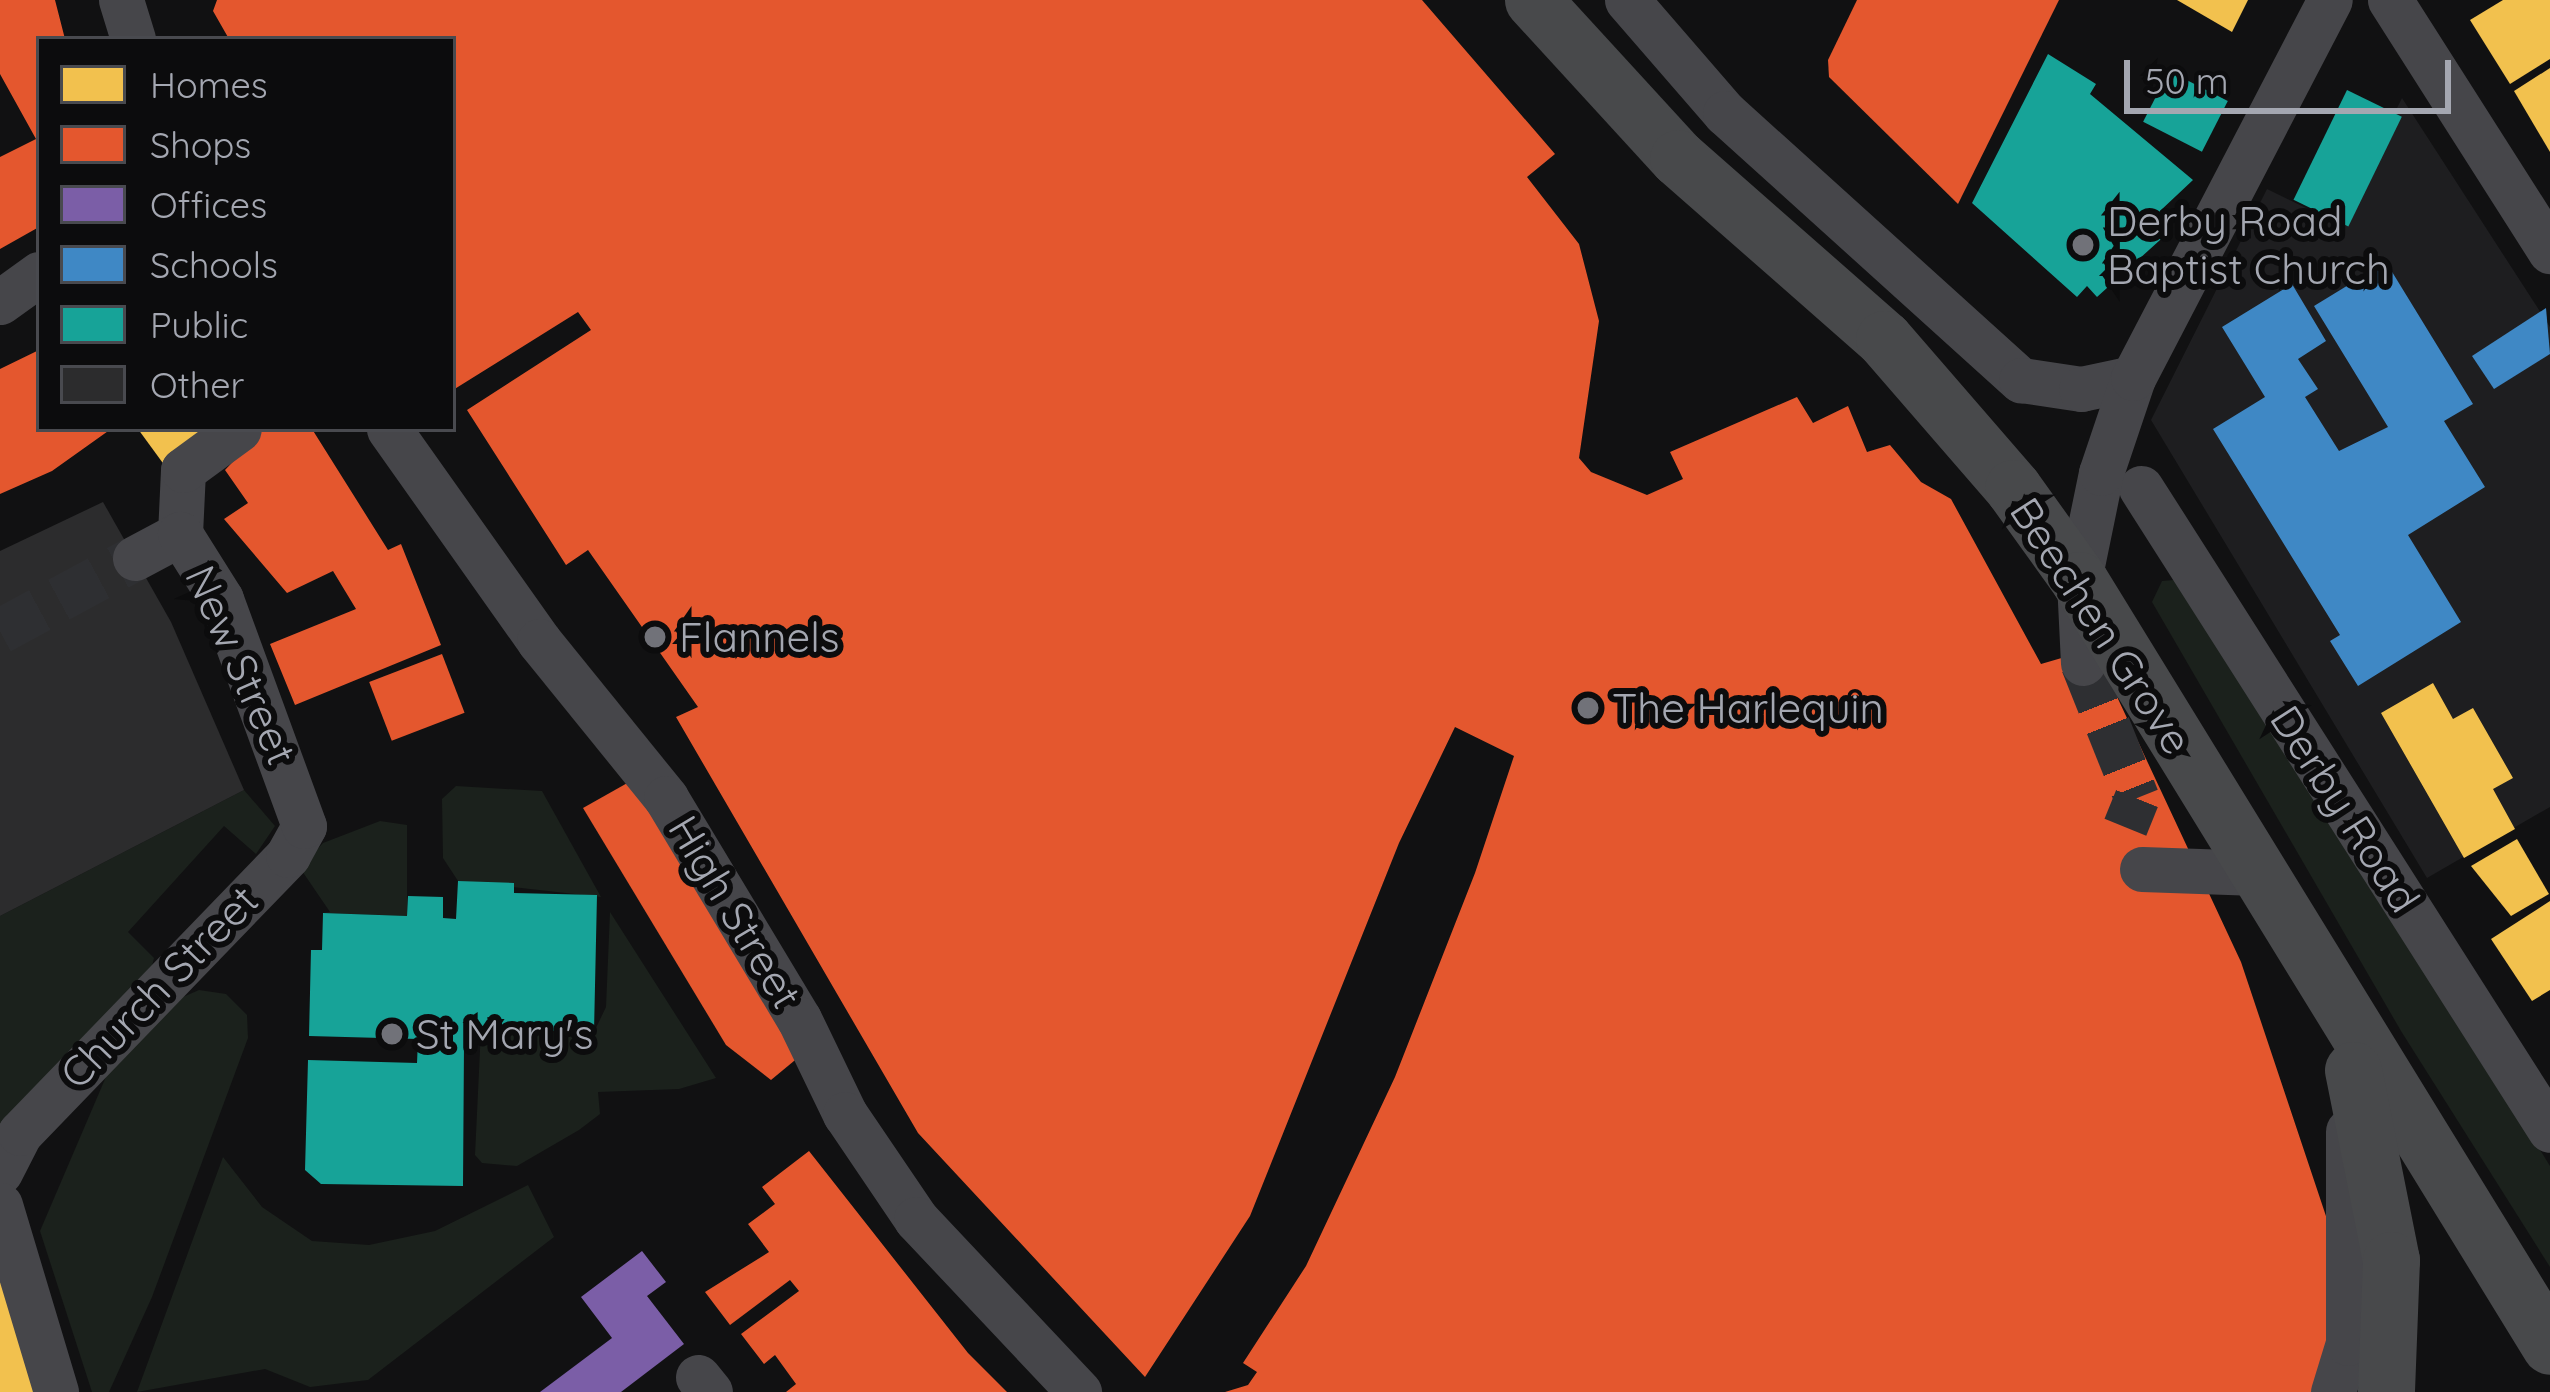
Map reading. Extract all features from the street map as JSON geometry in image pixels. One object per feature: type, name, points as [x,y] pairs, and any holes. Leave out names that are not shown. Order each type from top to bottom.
[{"type":"main road","name":"Beechen Grove","points":[[1533,0],[1678,158],[1932,391],[2079,580],[2329,985],[2418,1142],[2550,1346]]},
{"type":"main road","points":[[2329,985],[2373,1146],[2391,1260],[2386,1392]]},
{"type":"street","points":[[121,0],[132,36]]},
{"type":"street","points":[[1628,0],[1724,113],[2021,380],[2081,389],[2133,378]]},
{"type":"street","points":[[2083,663],[2079,580],[2133,378],[2330,0]]},
{"type":"street","points":[[2390,0],[2550,251]]},
{"type":"street","points":[[0,302],[36,276]]},
{"type":"street","points":[[135,558],[180,534],[183,470],[235,432]]},
{"type":"street","name":"High Street","points":[[391,432],[539,641],[666,798],[799,1018],[845,1114],[916,1219],[1079,1392]]},
{"type":"street","name":"Derby Road","points":[[2141,488],[2550,1130]]},
{"type":"street","name":"New Street","points":[[180,534],[220,598],[299,799]]},
{"type":"street","name":"Church Street","points":[[0,1172],[20,1133],[287,855],[304,826],[299,799]]},
{"type":"street","points":[[2142,869],[2257,873]]},
{"type":"street","points":[[2333,1392],[2348,1342],[2347,1051]]},
{"type":"street","points":[[0,1205],[56,1392]]},
{"type":"shaded area","points":[[2402,98],[2550,327],[2550,807],[2427,878],[2151,420],[2267,189],[2339,224]]},
{"type":"shaded area","points":[[2186,579],[2550,1166],[2550,1267],[2401,1031],[2152,602],[2162,581]]},
{"type":"shaded area","points":[[456,786],[542,791],[601,897],[458,881],[443,858],[442,799]]},
{"type":"shaded area","points":[[244,790],[275,826],[256,854],[224,826],[128,932],[154,958],[147,986],[0,1149],[0,916]]},
{"type":"shaded area","points":[[380,821],[407,825],[407,916],[323,913],[330,912],[300,868],[323,843]]},
{"type":"shaded area","points":[[610,912],[716,1078],[679,1089],[598,1092],[600,1114],[579,1130],[517,1166],[482,1163],[475,1155],[481,1029],[594,1032],[606,1007]]},
{"type":"shaded area","points":[[199,990],[226,994],[247,1015],[248,1038],[152,1297],[109,1392],[92,1392],[40,1231],[114,1058],[167,1004]]},
{"type":"shaded area","points":[[223,1157],[262,1207],[312,1241],[369,1245],[435,1231],[528,1185],[554,1237],[368,1380],[310,1387],[265,1369],[137,1392]]},
{"type":"building: Homes","points":[[2177,0],[2248,0],[2232,32]]},
{"type":"building: Homes","points":[[2503,0],[2550,0],[2550,59],[2510,84],[2470,20]]},
{"type":"building: Homes","points":[[2550,68],[2550,152],[2514,91]]},
{"type":"building: Homes","points":[[140,432],[212,432],[165,466]]},
{"type":"building: Homes","points":[[2433,683],[2453,719],[2473,708],[2513,778],[2493,789],[2515,829],[2464,858],[2381,713]]},
{"type":"building: Homes","points":[[2517,839],[2549,894],[2511,916],[2471,866]]},
{"type":"building: Homes","points":[[2550,901],[2550,990],[2532,1001],[2491,939]]},
{"type":"building: Homes","points":[[0,1280],[37,1392],[0,1392]]},
{"type":"building: Shops","points":[[0,0],[55,0],[64,36],[36,36],[36,139],[0,74]]},
{"type":"building: Shops","name":"The Harlequin","points":[[217,0],[1422,0],[1555,154],[1527,177],[1579,244],[1599,321],[1579,458],[1591,472],[1647,495],[1683,479],[1670,452],[1797,397],[1813,423],[1848,406],[1867,452],[1890,445],[1921,482],[1951,499],[2041,664],[2065,657],[2105,671],[2241,962],[2337,1249],[2324,1392],[1225,1392],[1248,1385],[1257,1372],[1243,1363],[1306,1266],[1395,1077],[1475,873],[1514,756],[1455,727],[1399,843],[1250,1216],[1145,1377],[918,1133],[676,717],[698,707],[588,550],[566,565],[467,410],[591,330],[578,312],[456,388],[456,36],[227,36],[213,11]]},
{"type":"building: Shops","points":[[1857,0],[2059,0],[1958,204],[1829,77],[1828,60]]},
{"type":"building: Shops","points":[[36,139],[36,229],[0,249],[0,157]]},
{"type":"building: Shops","points":[[36,351],[36,432],[107,432],[52,471],[0,494],[0,369]]},
{"type":"building: Shops","points":[[261,432],[314,432],[388,550],[401,544],[441,645],[295,705],[270,644],[356,609],[333,571],[287,593],[224,519],[248,503],[225,470]]},
{"type":"building: Shops","points":[[442,654],[465,713],[392,741],[369,682]]},
{"type":"building: Shops","points":[[638,777],[800,1056],[771,1080],[726,1045],[583,808]]},
{"type":"building: Shops","points":[[809,1151],[968,1353],[1007,1392],[786,1392],[796,1384],[775,1355],[764,1364],[741,1334],[799,1291],[790,1280],[730,1325],[705,1292],[769,1252],[748,1224],[775,1204],[762,1187]]},
{"type":"building: Offices","points":[[642,1251],[666,1282],[647,1296],[684,1344],[621,1392],[540,1392],[612,1338],[581,1297]]},
{"type":"building: Schools","points":[[2386,262],[2473,404],[2444,421],[2485,487],[2408,535],[2461,622],[2358,686],[2330,641],[2340,635],[2213,429],[2265,397],[2222,327],[2292,284],[2326,341],[2298,359],[2318,389],[2305,397],[2339,451],[2388,427],[2314,306]]},
{"type":"building: Schools","points":[[2546,308],[2550,354],[2494,389],[2472,356]]},
{"type":"building: Public","points":[[2048,54],[2096,84],[2090,94],[2193,180],[2160,211],[2170,231],[2097,297],[2087,286],[2077,297],[1972,203]]},
{"type":"building: Public","points":[[2169,71],[2228,101],[2202,152],[2143,122]]},
{"type":"building: Public","points":[[2347,90],[2402,117],[2348,226],[2294,200]]},
{"type":"building: Public","name":"St Mary's","points":[[458,881],[514,883],[514,893],[597,895],[594,1032],[481,1029],[464,1045],[463,1186],[321,1184],[305,1170],[308,1060],[417,1063],[418,1039],[309,1036],[311,950],[322,950],[323,913],[407,916],[408,896],[443,897],[443,918],[456,919]]},
{"type":"building: Other","points":[[103,502],[171,622],[244,790],[0,916],[0,551]]},
{"type":"tunnel","points":[[0,631],[135,558]]},
{"type":"tunnel","points":[[2083,663],[2137,798],[2125,827]]},
{"type":"place","name":"Derby Road Baptist Church","points":[[2083,245]]},
{"type":"place","name":"Flannels","points":[[655,637]]},
{"type":"place","name":"The Harlequin","points":[[1588,708]]},
{"type":"place","name":"St Mary's","points":[[392,1034]]}]
